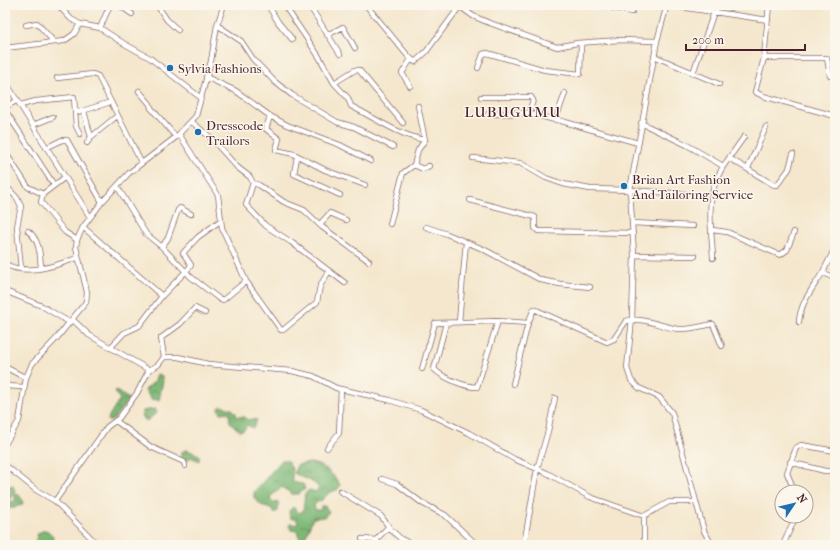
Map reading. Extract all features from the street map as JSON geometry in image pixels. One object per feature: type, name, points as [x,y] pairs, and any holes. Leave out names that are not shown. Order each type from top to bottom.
[{"type":"street","points":[[58,5],[68,16],[80,24],[100,28],[150,58],[201,98]]},
{"type":"street","points":[[100,28],[109,7],[102,5]]},
{"type":"street","points":[[119,5],[132,14]]},
{"type":"street","points":[[157,5],[167,20],[178,30]]},
{"type":"street","points":[[5,444],[19,421],[24,386],[32,364],[56,339],[70,320],[83,307],[87,297],[77,258],[77,240],[83,227],[102,202],[141,162],[178,136],[192,122],[201,98],[206,78],[216,25],[224,5]]},
{"type":"street","points":[[268,5],[278,22],[292,39]]},
{"type":"street","points":[[284,5],[318,54],[334,83],[347,96],[351,106],[397,131],[425,140]]},
{"type":"street","points":[[310,5],[340,54]]},
{"type":"street","points":[[366,5],[415,62],[426,52],[459,6],[473,16],[548,45],[564,47],[581,43],[620,40],[657,41]]},
{"type":"street","points":[[600,5],[632,12]]},
{"type":"street","points":[[712,545],[704,531],[672,413],[659,397],[635,384],[627,372],[632,319],[634,255],[630,190],[657,41],[667,5],[768,20]]},
{"type":"street","points":[[769,5],[764,58],[755,90],[757,94],[835,116]]},
{"type":"street","points":[[693,73],[714,12]]},
{"type":"street","points":[[26,25],[37,23],[54,42]]},
{"type":"street","points":[[5,48],[68,39],[80,24]]},
{"type":"street","points":[[216,25],[241,41],[253,59],[275,82],[292,95],[337,122],[358,129],[393,147]]},
{"type":"street","points":[[327,35],[343,27],[355,48]]},
{"type":"street","points":[[478,68],[483,54],[486,53],[545,70],[580,74],[581,43]]},
{"type":"street","points":[[654,56],[719,84]]},
{"type":"street","points":[[764,58],[828,58],[830,76]]},
{"type":"street","points":[[410,86],[402,73],[411,59]]},
{"type":"street","points":[[334,83],[355,70],[359,70],[403,123]]},
{"type":"street","points":[[57,78],[95,75],[100,80],[141,162]]},
{"type":"street","points":[[206,78],[236,91],[270,116],[296,130],[340,145],[371,161]]},
{"type":"street","points":[[5,81],[18,100],[64,178],[90,217]]},
{"type":"street","points":[[139,91],[150,104],[151,108],[178,136],[218,195],[220,221],[226,242],[246,281],[280,330],[283,330],[317,302],[320,286],[328,271]]},
{"type":"street","points":[[558,119],[557,116],[565,93]]},
{"type":"street","points":[[21,105],[36,101],[72,96],[74,98],[76,126],[80,134]]},
{"type":"street","points":[[482,97],[531,97],[533,100],[529,113]]},
{"type":"street","points":[[18,100],[5,107],[54,185]]},
{"type":"street","points":[[75,112],[111,102]]},
{"type":"street","points":[[390,224],[403,173],[414,165],[418,150],[425,140],[418,106]]},
{"type":"street","points":[[84,110],[91,137]]},
{"type":"street","points":[[488,114],[529,113],[555,120],[558,119],[638,143]]},
{"type":"street","points":[[87,142],[91,137],[118,116]]},
{"type":"street","points":[[270,116],[266,129],[279,139],[276,150],[294,154],[297,157],[365,185]]},
{"type":"street","points":[[33,125],[53,117]]},
{"type":"street","points":[[192,122],[211,138],[236,167],[250,177],[253,183],[246,204],[247,207],[266,226],[291,242],[345,283]]},
{"type":"street","points":[[641,124],[687,145],[723,166]]},
{"type":"street","points":[[748,168],[766,127]]},
{"type":"street","points":[[713,258],[710,218],[711,194],[723,166],[744,138]]},
{"type":"street","points":[[46,148],[63,139],[67,140],[102,202]]},
{"type":"street","points":[[5,152],[28,187],[43,194]]},
{"type":"street","points":[[729,158],[748,168],[774,185],[777,185],[789,169],[793,154]]},
{"type":"street","points":[[297,157],[294,174],[340,195]]},
{"type":"street","points":[[473,158],[520,163],[546,178],[563,184],[590,189],[685,194]]},
{"type":"street","points":[[414,165],[423,169],[429,166]]},
{"type":"street","points":[[64,178],[43,194],[40,200],[42,205],[65,232],[77,240]]},
{"type":"street","points":[[253,183],[259,185],[284,202],[304,210],[369,261]]},
{"type":"street","points":[[5,185],[17,198],[21,206],[17,227],[21,269]]},
{"type":"street","points":[[117,186],[146,234],[162,247],[187,271],[194,280],[223,300],[246,281]]},
{"type":"street","points":[[470,200],[535,218],[535,228],[538,231],[633,233]]},
{"type":"street","points":[[162,247],[178,210],[180,208],[191,214]]},
{"type":"street","points":[[320,224],[330,213],[346,220]]},
{"type":"street","points":[[110,348],[124,333],[139,326],[162,296],[187,271],[191,265],[184,253],[198,237],[220,221]]},
{"type":"street","points":[[632,223],[693,226]]},
{"type":"street","points":[[83,227],[162,296]]},
{"type":"street","points":[[426,227],[483,249],[541,280],[560,284],[590,287]]},
{"type":"street","points":[[712,230],[727,232],[780,255],[787,250],[794,232]]},
{"type":"street","points":[[28,231],[34,236],[39,247],[41,268]]},
{"type":"street","points":[[459,322],[466,242]]},
{"type":"street","points":[[799,322],[805,300],[823,272],[835,248]]},
{"type":"street","points":[[634,255],[695,256]]},
{"type":"street","points":[[5,264],[12,268],[41,268],[54,266],[77,258]]},
{"type":"street","points":[[823,272],[835,279]]},
{"type":"street","points":[[5,291],[42,306],[70,320],[89,335],[149,370]]},
{"type":"street","points":[[55,501],[107,427],[116,421],[137,393],[149,370],[158,365],[164,357],[161,338],[180,324],[195,308],[205,313]]},
{"type":"street","points":[[513,384],[528,323],[532,310],[534,309],[607,342],[614,339],[626,321],[632,319],[676,329],[714,324],[722,346]]},
{"type":"street","points":[[446,323],[434,369],[442,375],[467,385],[477,386],[498,321]]},
{"type":"street","points":[[422,369],[434,324],[498,321],[528,323]]},
{"type":"street","points":[[164,357],[178,357],[208,364],[292,371],[313,376],[341,390],[389,400],[421,410],[483,440],[514,459],[537,469],[590,497],[644,516],[669,502],[696,502]]},
{"type":"street","points":[[5,367],[26,378]]},
{"type":"street","points":[[5,386],[24,386]]},
{"type":"street","points":[[327,448],[339,433],[341,390]]},
{"type":"street","points":[[524,545],[537,469],[548,431],[555,398]]},
{"type":"street","points":[[116,421],[151,447],[184,462],[185,466]]},
{"type":"street","points":[[792,484],[787,473],[796,448],[801,445],[835,451]]},
{"type":"street","points":[[790,462],[825,471],[835,471]]},
{"type":"street","points":[[5,465],[36,490],[55,501],[98,545]]},
{"type":"street","points":[[382,479],[397,484],[422,503],[445,515],[476,545]]},
{"type":"street","points":[[340,491],[381,516],[401,539],[414,545]]},
{"type":"street","points":[[644,516],[644,545]]},
{"type":"street","points":[[783,545],[792,524]]},
{"type":"street","points":[[376,540],[389,527]]},
{"type":"street","points":[[362,539],[376,540],[381,545]]},
{"type":"green space","points":[[157,374],[161,375],[163,381],[159,400],[151,399],[145,390],[155,381]]},
{"type":"green space","points":[[116,391],[129,399],[112,421],[108,421],[109,416],[120,399],[114,392]]},
{"type":"green space","points":[[221,406],[232,409],[236,413],[236,417],[257,420],[253,428],[247,425],[244,430],[239,431],[230,422],[229,412],[221,413],[218,409]]},
{"type":"green space","points":[[155,409],[157,412],[147,421],[142,417],[143,411]]},
{"type":"green space","points":[[187,450],[199,455],[199,461],[191,457],[188,460],[184,460],[180,456],[183,451]]},
{"type":"green space","points":[[282,460],[288,461],[292,469],[292,481],[303,484],[305,489],[298,494],[292,494],[282,487],[270,497],[271,501],[279,503],[278,511],[274,513],[271,508],[261,505],[254,498],[254,492]]},
{"type":"green space","points":[[310,463],[319,465],[327,470],[340,485],[337,490],[329,493],[314,505],[315,510],[321,510],[321,506],[325,506],[329,512],[324,517],[313,518],[305,538],[300,539],[297,531],[291,530],[289,525],[292,523],[295,525],[298,523],[297,520],[290,518],[289,511],[293,507],[299,513],[303,511],[305,494],[309,490],[316,492],[319,488],[310,481],[294,473],[297,465]]},
{"type":"green space","points":[[13,485],[15,492],[10,498],[11,502],[15,501],[15,494],[19,495],[23,501],[22,505],[11,508],[5,512],[5,491],[9,490],[9,486]]},
{"type":"green space","points":[[45,530],[53,536],[52,545],[34,545],[38,533]]},
{"type":"place","name":"Sylvia Fashions","points":[[170,68]]},
{"type":"place","name":"Dresscode Trailors","points":[[198,132]]},
{"type":"place","name":"Brian Art Fashion And Tailoring Service","points":[[624,186]]},
{"type":"district","name":"LUBUGUMU","points":[[513,112]]}]
